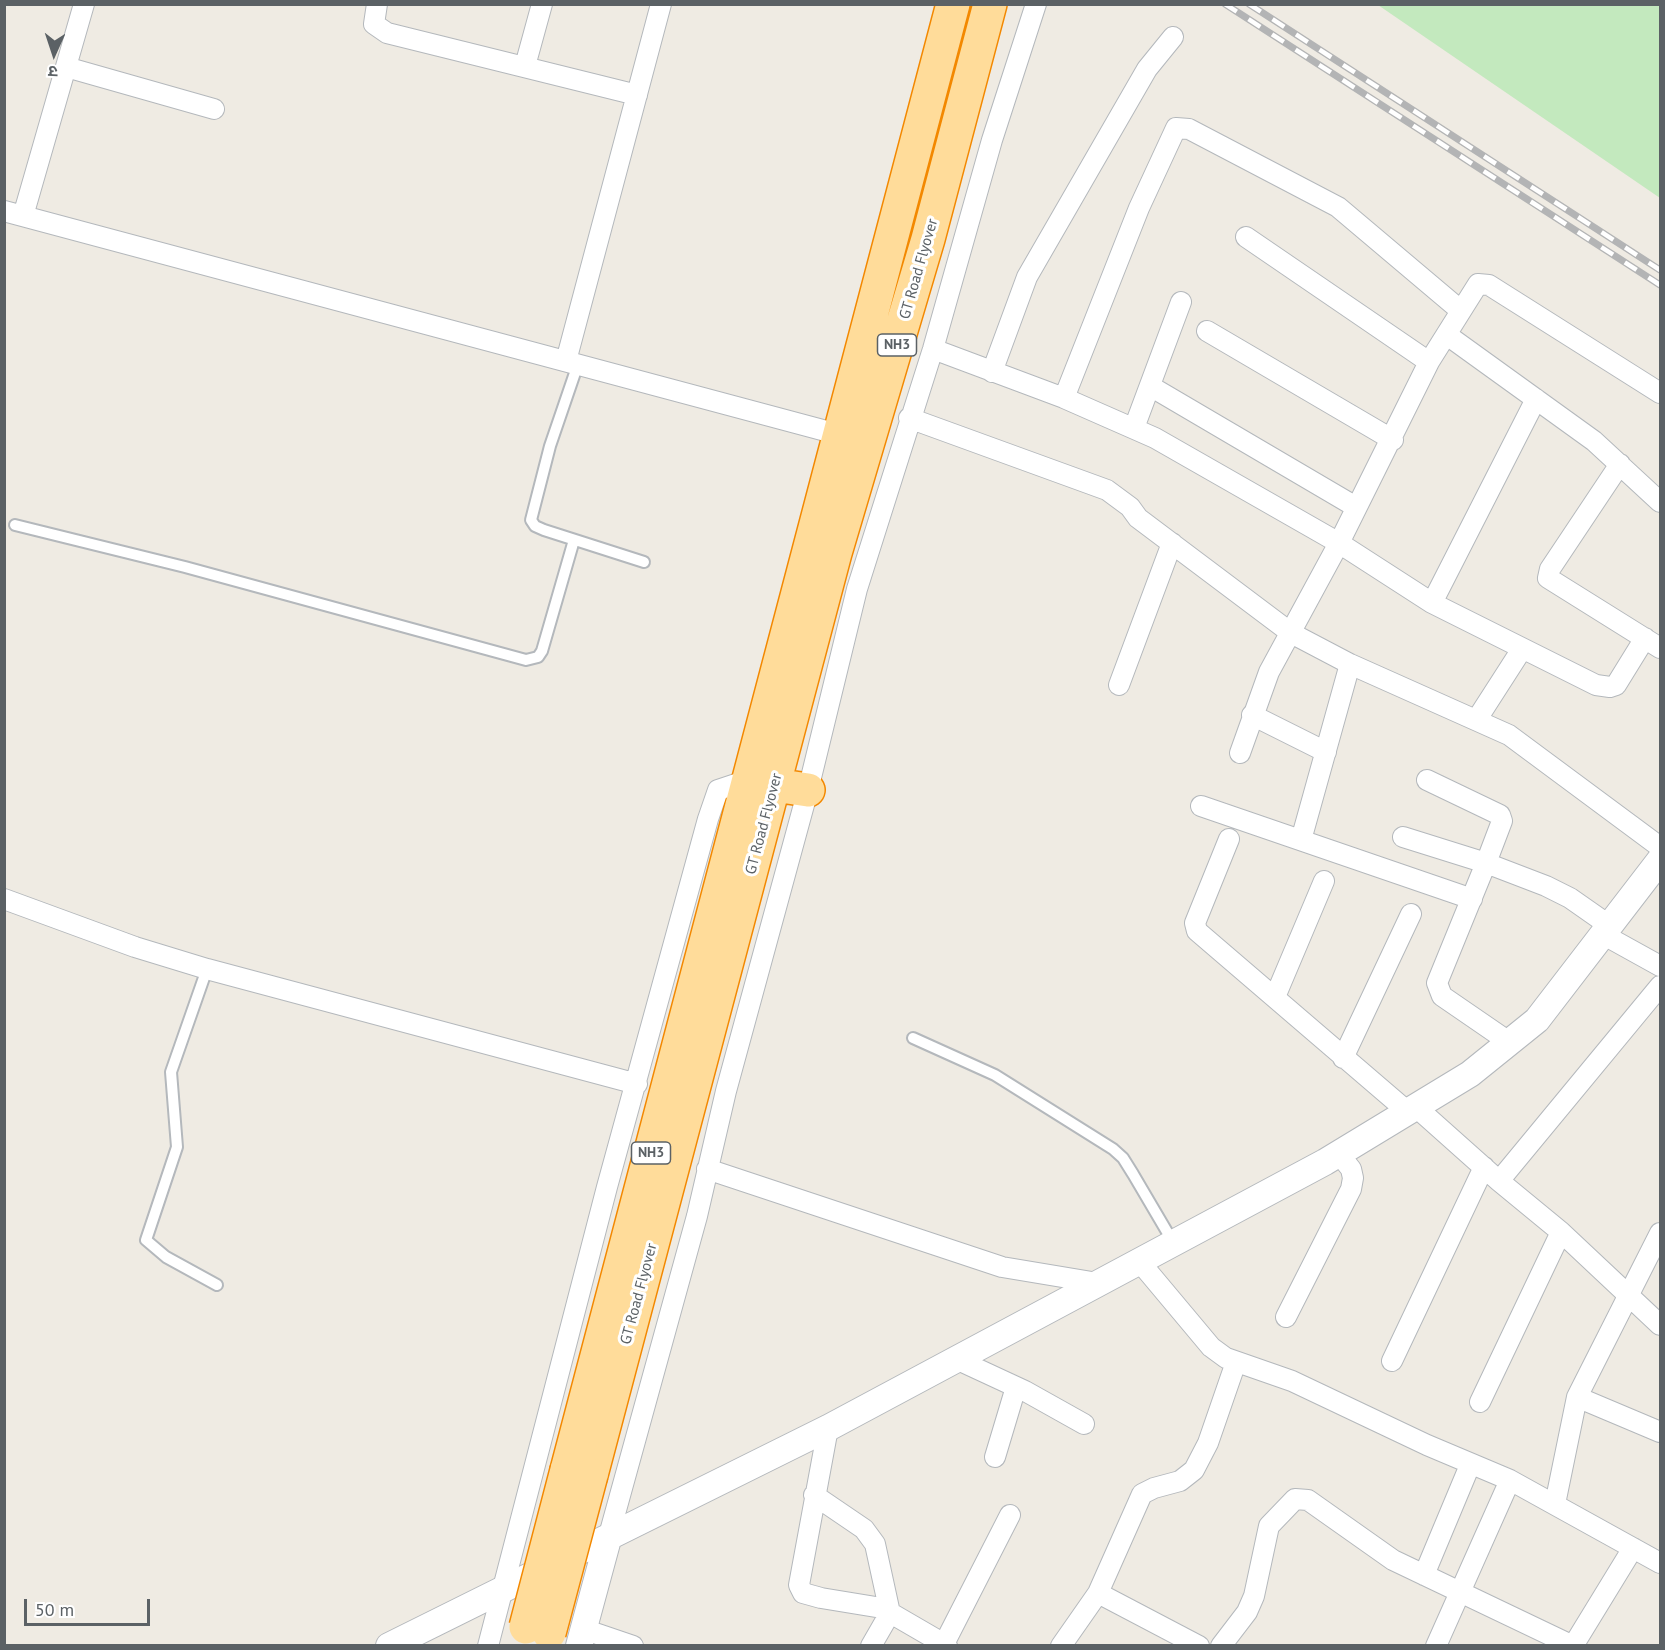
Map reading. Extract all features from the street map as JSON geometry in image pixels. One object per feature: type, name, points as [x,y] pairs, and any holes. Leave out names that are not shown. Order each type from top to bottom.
[{"type":"highway","name":"GT Road Flyover","points":[[535,1638],[762,782],[842,435],[953,4]]},
{"type":"highway","name":"GT Road Flyover","points":[[762,782],[834,553],[928,239],[990,4]]},
{"type":"highway","points":[[762,782],[808,790]]},
{"type":"street","points":[[84,4],[66,67],[14,214],[842,435]]},
{"type":"street","points":[[377,4],[374,24],[382,31],[637,95]]},
{"type":"street","points":[[525,66],[542,4]]},
{"type":"street","points":[[572,363],[661,4]]},
{"type":"street","points":[[633,1646],[581,1637],[697,1216],[707,1169],[808,790],[857,589],[909,418],[933,350],[992,140],[1036,4]]},
{"type":"street","points":[[992,372],[1027,278],[1147,69],[1173,37]]},
{"type":"street","points":[[66,67],[214,109]]},
{"type":"street","points":[[1064,399],[1138,208],[1176,128],[1189,129],[1338,207],[1460,310]]},
{"type":"street","points":[[1246,237],[1430,362]]},
{"type":"street","points":[[1240,753],[1269,672],[1340,543],[1430,362],[1478,284],[1489,285],[1660,393]]},
{"type":"street","points":[[1134,428],[1181,302]]},
{"type":"street","points":[[1207,331],[1393,440]]},
{"type":"street","points":[[1447,335],[1594,441],[1660,501]]},
{"type":"street","points":[[933,350],[1134,428],[1340,543],[1432,603],[1596,685],[1610,687],[1616,685],[1653,643],[1548,578],[1550,569],[1620,464]]},
{"type":"street","points":[[1150,386],[1356,507]]},
{"type":"street","points":[[1432,603],[1536,399]]},
{"type":"street","points":[[909,418],[1107,490],[1172,543],[1291,633],[1350,664],[1477,719],[1530,748],[1660,847]]},
{"type":"street","points":[[1119,685],[1172,543]]},
{"type":"street","points":[[1477,719],[1522,649]]},
{"type":"street","points":[[1301,840],[1350,664]]},
{"type":"street","points":[[1252,715],[1326,752]]},
{"type":"street","points":[[1427,780],[1500,815],[1502,821],[1439,976],[1437,989],[1442,996],[1509,1042]]},
{"type":"street","points":[[488,1646],[607,1187],[715,799],[718,790],[762,782]]},
{"type":"street","points":[[1201,807],[1472,899]]},
{"type":"street","points":[[1403,837],[1486,863],[1558,892],[1607,930],[1660,966]]},
{"type":"street","points":[[1229,839],[1194,927],[1343,1058],[1412,1109],[1561,1232],[1660,1325]]},
{"type":"street","points":[[389,1646],[828,1428],[1339,1154],[1470,1074],[1536,1020],[1660,860]]},
{"type":"street","points":[[1275,997],[1324,881]]},
{"type":"street","points":[[4,899],[135,947],[207,969],[637,1084]]},
{"type":"street","points":[[1343,1058],[1411,914]]},
{"type":"street","points":[[1499,1181],[1660,986]]},
{"type":"street","points":[[1286,1317],[1351,1189],[1353,1178],[1351,1169],[1339,1154]]},
{"type":"street","points":[[1392,1361],[1484,1167]]},
{"type":"street","points":[[707,1169],[1002,1267],[1098,1283]]},
{"type":"street","points":[[1480,1402],[1561,1232]]},
{"type":"street","points":[[1556,1504],[1577,1397],[1660,1233]]},
{"type":"street","points":[[1138,1261],[1211,1347],[1236,1362],[1292,1381],[1470,1465],[1510,1480],[1660,1563]]},
{"type":"street","points":[[956,1359],[1016,1387],[1084,1424]]},
{"type":"street","points":[[1061,1646],[1098,1593],[1142,1494],[1180,1481],[1194,1470],[1208,1443],[1236,1362]]},
{"type":"street","points":[[995,1457],[1016,1387]]},
{"type":"street","points":[[1577,1397],[1660,1432]]},
{"type":"street","points":[[828,1428],[798,1585],[803,1593],[821,1599],[873,1606],[890,1613],[945,1645],[1010,1515]]},
{"type":"street","points":[[1424,1575],[1470,1465]]},
{"type":"street","points":[[1436,1646],[1510,1480]]},
{"type":"street","points":[[814,1495],[870,1535],[878,1554],[890,1613],[871,1646]]},
{"type":"street","points":[[1221,1646],[1246,1612],[1254,1596],[1269,1527],[1295,1499],[1308,1500],[1394,1560],[1573,1646],[1634,1548]]},
{"type":"street","points":[[1098,1593],[1199,1646]]},
{"type":"lane","points":[[572,363],[531,520],[535,526],[544,531],[644,562]]},
{"type":"lane","points":[[15,525],[175,565],[526,660],[538,657],[542,651],[574,540]]},
{"type":"lane","points":[[207,969],[171,1072],[177,1147],[146,1240],[166,1257],[216,1285]]},
{"type":"lane","points":[[913,1038],[1003,1079],[1113,1149],[1128,1166],[1174,1243]]},
{"type":"green space","points":[[1378,5],[1660,5],[1660,198]]},
{"type":"railway","points":[[1225,4],[1660,285]]},
{"type":"railway","points":[[1249,4],[1660,270]]}]
